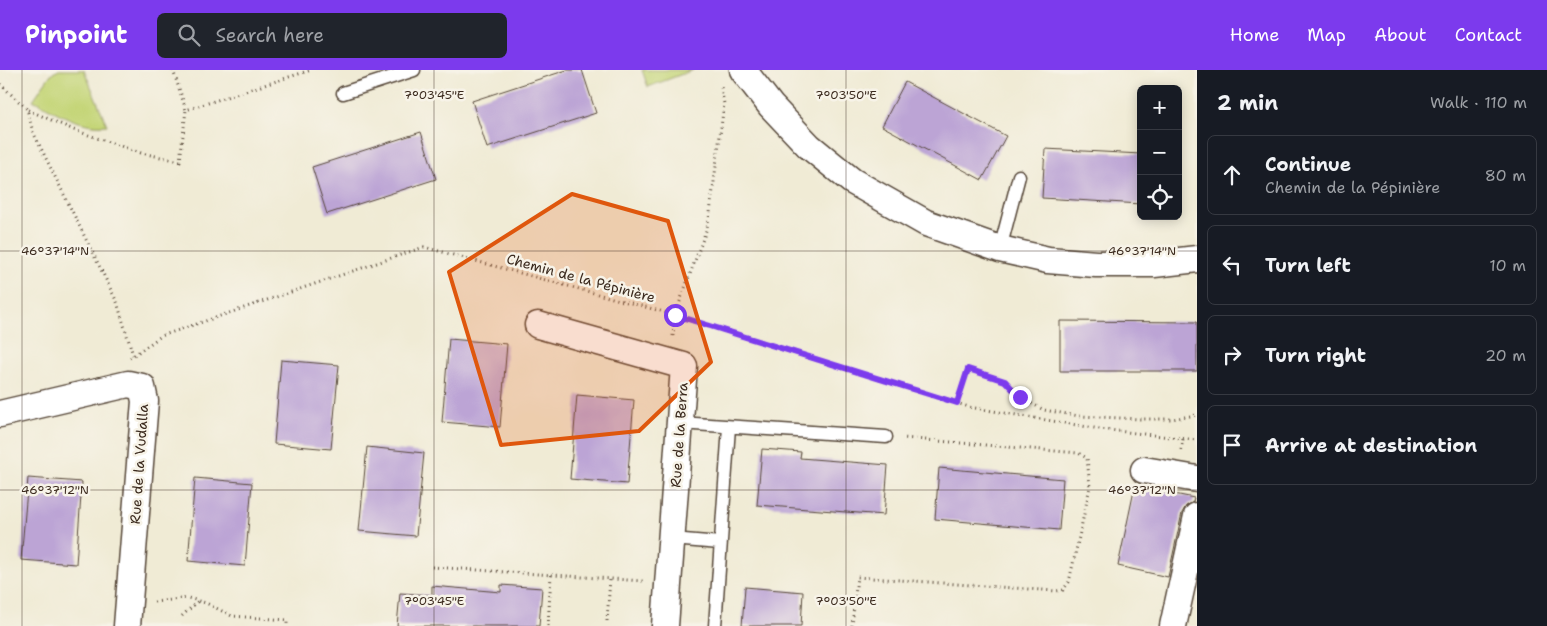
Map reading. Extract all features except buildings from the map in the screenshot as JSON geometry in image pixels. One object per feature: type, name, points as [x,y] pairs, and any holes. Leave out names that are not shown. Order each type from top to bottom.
[{"type":"street","points":[[743,70],[771,106],[809,146],[852,181],[926,223],[1000,249],[1048,260],[1096,264],[1154,264],[1197,259]]},
{"type":"street","name":"Rue de la Berra","points":[[538,325],[684,366],[665,626]]},
{"type":"street","name":"Rue de la Vudalla","points":[[0,414],[128,384],[142,387],[145,401],[128,614]]},
{"type":"street","points":[[1144,470],[1197,479]]},
{"type":"street","points":[[1173,626],[1197,516]]},
{"type":"lane","points":[[343,93],[414,70]]},
{"type":"lane","points":[[1000,249],[1019,176]]},
{"type":"lane","points":[[680,423],[886,437]]},
{"type":"lane","points":[[715,626],[728,427]]},
{"type":"lane","points":[[672,539],[720,543]]},
{"type":"path","points":[[0,84],[27,110],[74,130],[141,153],[180,161],[186,110],[173,70]]},
{"type":"path","points":[[186,110],[311,70]]},
{"type":"path","points":[[675,315],[707,228],[710,213],[724,104],[720,85]]},
{"type":"path","points":[[27,110],[33,132],[117,302],[133,355],[127,360]]},
{"type":"path","name":"Chemin de la Pépinière","points":[[133,355],[161,336],[424,247],[675,315],[969,407],[1100,429],[1197,440]]},
{"type":"path","points":[[957,403],[968,369],[1005,381],[1020,397],[1044,410],[1078,416],[1140,419],[1172,419],[1197,415]]},
{"type":"path","points":[[852,626],[857,576],[1063,590],[1069,582],[1090,487],[1087,458],[1078,453],[886,437]]},
{"type":"path","points":[[1182,450],[1183,439]]},
{"type":"path","points":[[432,567],[645,582]]},
{"type":"path","points":[[548,626],[551,575]]},
{"type":"path","points":[[607,621],[610,579]]},
{"type":"path","points":[[128,614],[151,603],[188,598],[198,600],[232,616],[287,620],[287,626]]},
{"type":"path","points":[[182,616],[198,600]]},
{"type":"highlighted area","points":[[572,194],[668,221],[711,362],[639,431],[501,445],[449,272]]},
{"type":"green space","points":[[59,70],[84,70],[107,125],[78,122],[33,100],[51,74]]},
{"type":"green space","points":[[642,70],[693,70],[648,87]]},
{"type":"route","points":[[675,315],[957,403],[968,369],[1005,381],[1020,397]]}]
